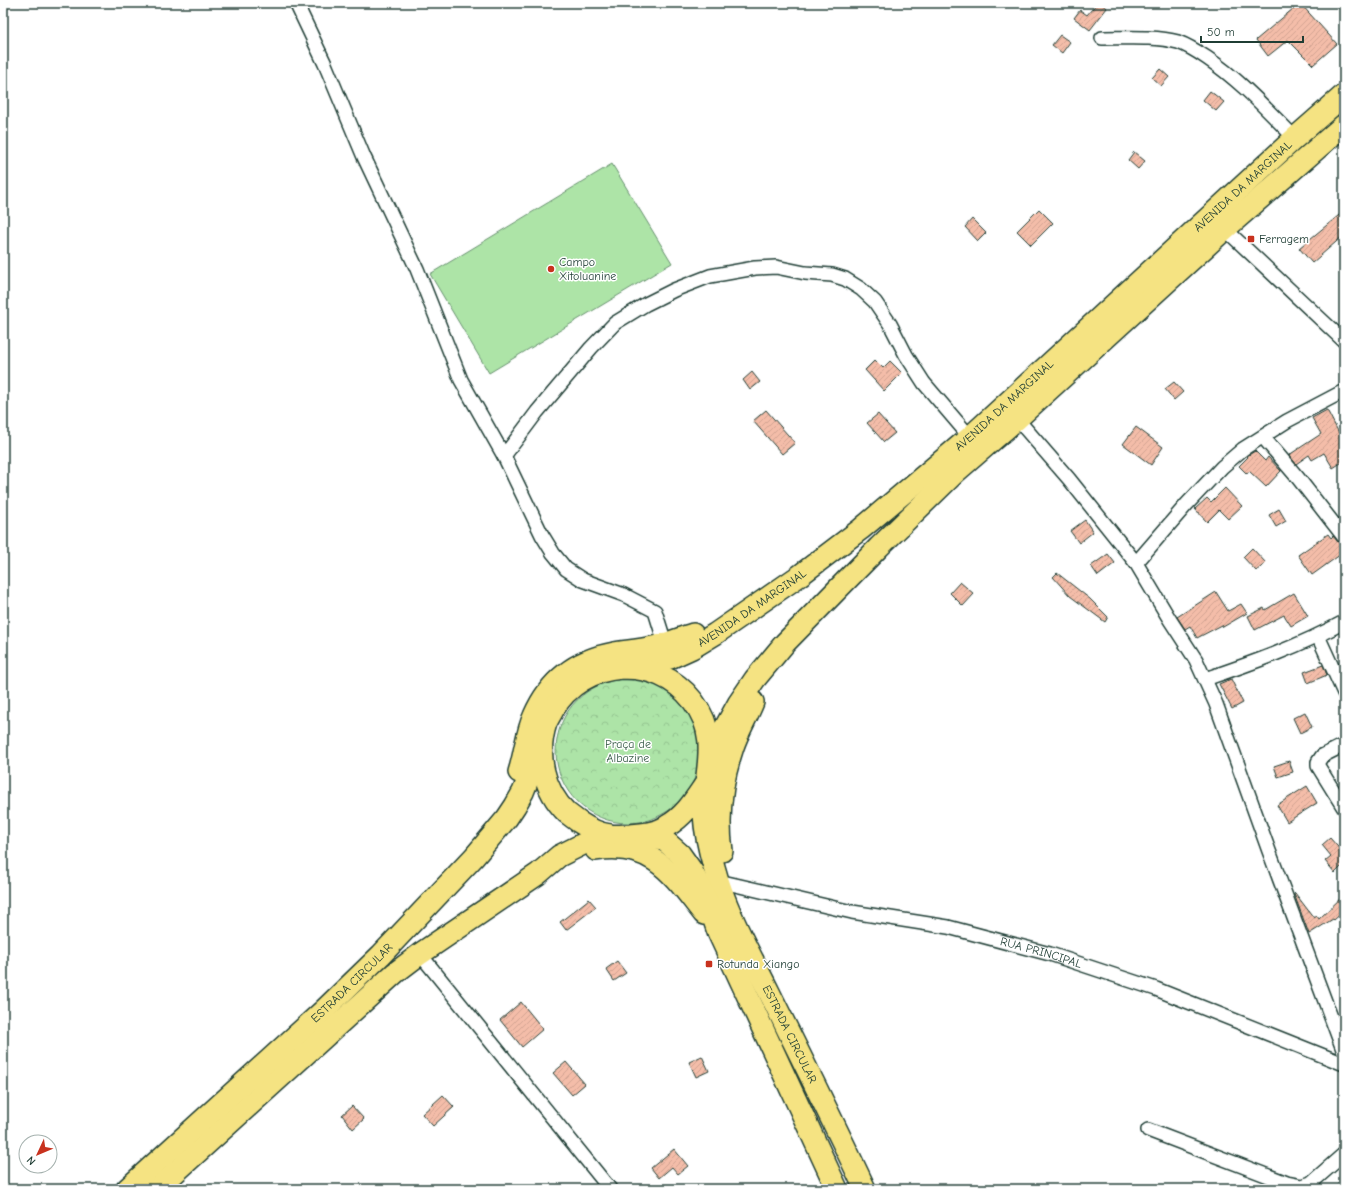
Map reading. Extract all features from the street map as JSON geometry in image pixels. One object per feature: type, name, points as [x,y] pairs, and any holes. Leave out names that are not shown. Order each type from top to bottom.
[{"type":"main road","name":"AVENIDA DA MARGINAL","points":[[630,667],[670,658],[692,648],[715,634],[798,576],[861,529],[970,437],[1295,138],[1344,95]]},
{"type":"main road","name":"AVENIDA DA MARGINAL","points":[[707,776],[724,731],[738,704],[755,679],[785,643],[878,547],[958,471],[1017,419],[1224,229],[1344,125]]},
{"type":"main road","points":[[474,857],[515,785],[524,756],[533,717],[541,701],[552,685],[574,667],[590,660],[613,653],[654,647],[736,619]]},
{"type":"main road","points":[[748,950],[727,883],[720,837],[720,806],[725,777],[734,746],[755,699],[785,643]]},
{"type":"main road","points":[[630,667],[604,670],[579,681],[560,699],[546,722],[541,748],[543,772],[552,794],[567,813],[586,827],[616,835],[646,834],[666,826],[686,812],[707,776]]},
{"type":"main road","name":"ESTRADA CIRCULAR","points":[[630,667],[654,672],[675,684],[693,701],[704,722],[710,746],[704,814],[708,846],[714,870],[724,898],[748,950],[865,1189]]},
{"type":"main road","name":"ESTRADA CIRCULAR","points":[[127,1189],[323,1011],[376,960],[474,857],[507,818],[515,806],[523,792],[541,748]]},
{"type":"main road","name":"ESTRADA CIRCULAR","points":[[157,1189],[395,973],[420,954],[538,874],[559,856],[585,843],[616,835],[664,840],[680,854],[692,871],[709,905],[718,932],[837,1189]]},
{"type":"main road","points":[[538,874],[596,850],[619,848],[639,852],[657,862],[675,877],[718,932]]},
{"type":"street","points":[[296,3],[325,64],[364,157],[417,269],[461,380],[504,456],[542,535],[553,553],[566,569],[582,580],[624,595],[651,608],[657,615],[665,643]]},
{"type":"street","points":[[1102,38],[1166,40],[1179,43],[1193,49],[1222,68],[1252,93],[1295,138]]},
{"type":"street","points":[[1224,229],[1344,341]]},
{"type":"street","points":[[504,456],[537,412],[591,348],[615,323],[646,304],[674,290],[710,276],[755,268],[776,267],[845,278],[861,289],[875,302],[890,324],[906,355],[924,383],[970,437]]},
{"type":"street","points":[[1136,563],[1187,504],[1243,449],[1287,421],[1344,391]]},
{"type":"street","points":[[1017,419],[1069,479],[1136,563],[1196,660],[1216,704],[1266,844],[1344,1052]]},
{"type":"street","points":[[1263,437],[1298,478],[1344,537]]},
{"type":"street","points":[[1205,679],[1260,660],[1318,636],[1344,622]]},
{"type":"street","points":[[1318,636],[1344,693]]},
{"type":"street","points":[[1344,745],[1322,756],[1318,762],[1318,766],[1344,808]]},
{"type":"street","name":"RUA PRINCIPAL","points":[[727,883],[852,912],[948,927],[1050,954],[1156,989],[1344,1064]]},
{"type":"street","points":[[420,954],[610,1189]]},
{"type":"street","points":[[1148,1130],[1287,1183],[1302,1186],[1311,1183],[1344,1154]]},
{"type":"green space","name":"Campo Xitoluanine","points":[[612,164],[672,263],[489,373],[430,274]]},
{"type":"green space","name":"Praça de Albazine","points":[[621,679],[635,679],[662,687],[674,695],[684,705],[695,723],[699,737],[699,765],[695,779],[684,797],[674,807],[656,818],[635,823],[621,823],[594,815],[582,807],[572,797],[561,779],[556,758],[556,744],[564,717],[572,705],[582,695],[600,684]]},
{"type":"building","points":[[1097,3],[1101,3],[1107,8],[1090,30],[1074,18],[1080,10],[1087,15]]},
{"type":"building","points":[[1300,3],[1337,44],[1313,65],[1288,40],[1268,56],[1256,40]]},
{"type":"building","points":[[1060,35],[1070,42],[1062,53],[1052,45]]},
{"type":"building","points":[[1160,69],[1169,77],[1161,86],[1152,78]]},
{"type":"building","points":[[1210,91],[1224,102],[1216,111],[1203,100]]},
{"type":"building","points":[[1134,152],[1145,161],[1138,169],[1128,160]]},
{"type":"building","points":[[1039,209],[1053,223],[1031,245],[1017,231]]},
{"type":"building","points":[[1344,211],[1344,235],[1312,263],[1299,248]]},
{"type":"building","points":[[972,219],[986,233],[978,241],[965,227]]},
{"type":"building","points":[[875,360],[883,368],[890,361],[902,373],[884,391],[865,370]]},
{"type":"building","points":[[752,372],[760,382],[750,390],[743,380]]},
{"type":"building","points":[[1174,382],[1183,392],[1174,400],[1165,389]]},
{"type":"building","points":[[766,410],[795,443],[782,454],[753,421]]},
{"type":"building","points":[[1327,410],[1339,433],[1344,430],[1344,461],[1333,468],[1324,453],[1312,460],[1309,455],[1296,464],[1289,455],[1321,434],[1312,418]]},
{"type":"building","points":[[878,414],[895,433],[884,442],[867,423]]},
{"type":"building","points":[[1136,427],[1163,447],[1151,465],[1123,444]]},
{"type":"building","points":[[1255,451],[1265,461],[1268,457],[1281,471],[1266,487],[1249,471],[1247,474],[1239,466],[1248,457],[1247,456]]},
{"type":"building","points":[[1225,488],[1242,506],[1228,519],[1219,510],[1207,522],[1195,509],[1207,498],[1211,502]]},
{"type":"building","points":[[1279,509],[1286,521],[1276,527],[1269,515]]},
{"type":"building","points":[[1085,520],[1093,532],[1079,543],[1070,531]]},
{"type":"building","points":[[1328,534],[1331,538],[1333,536],[1338,542],[1344,545],[1344,552],[1312,575],[1298,555]]},
{"type":"building","points":[[1252,548],[1266,563],[1256,571],[1243,557]]},
{"type":"building","points":[[1108,554],[1115,563],[1098,576],[1091,566]]},
{"type":"building","points":[[1057,573],[1090,599],[1108,617],[1105,622],[1070,596],[1053,577]]},
{"type":"building","points":[[960,582],[974,594],[963,606],[950,593]]},
{"type":"building","points":[[1216,592],[1228,611],[1241,604],[1247,613],[1223,627],[1222,625],[1197,638],[1190,626],[1185,629],[1177,617]]},
{"type":"building","points":[[1294,593],[1308,616],[1291,626],[1284,615],[1255,630],[1248,616],[1264,608],[1265,610]]},
{"type":"building","points":[[1323,665],[1327,675],[1308,683],[1304,672]]},
{"type":"building","points":[[1231,679],[1243,703],[1232,709],[1219,684]]},
{"type":"building","points":[[1305,712],[1312,727],[1300,733],[1293,718]]},
{"type":"building","points":[[1289,761],[1293,772],[1278,777],[1274,766]]},
{"type":"building","points":[[1307,786],[1317,803],[1287,822],[1277,805]]},
{"type":"building","points":[[1330,838],[1344,854],[1344,864],[1335,873],[1325,861],[1331,856],[1322,845]]},
{"type":"building","points":[[1295,893],[1314,918],[1317,916],[1319,919],[1344,895],[1344,911],[1334,920],[1333,919],[1309,934],[1294,894]]},
{"type":"building","points":[[589,899],[596,907],[566,930],[560,922]]},
{"type":"building","points":[[617,961],[626,973],[614,981],[606,969]]},
{"type":"building","points":[[521,1002],[543,1029],[522,1047],[500,1020]]},
{"type":"building","points":[[702,1056],[709,1071],[696,1077],[689,1062]]},
{"type":"building","points":[[566,1062],[585,1084],[572,1095],[553,1073]]},
{"type":"building","points":[[443,1095],[454,1107],[433,1126],[422,1114]]},
{"type":"building","points":[[352,1106],[364,1119],[353,1129],[342,1115]]},
{"type":"building","points":[[674,1149],[688,1166],[678,1174],[672,1167],[659,1178],[651,1168]]},
{"type":"place","name":"Ferragem","points":[[1251,239]]},
{"type":"place","name":"Campo Xitoluanine","points":[[551,269]]},
{"type":"place","name":"Rotunda Xiango","points":[[709,964]]}]
